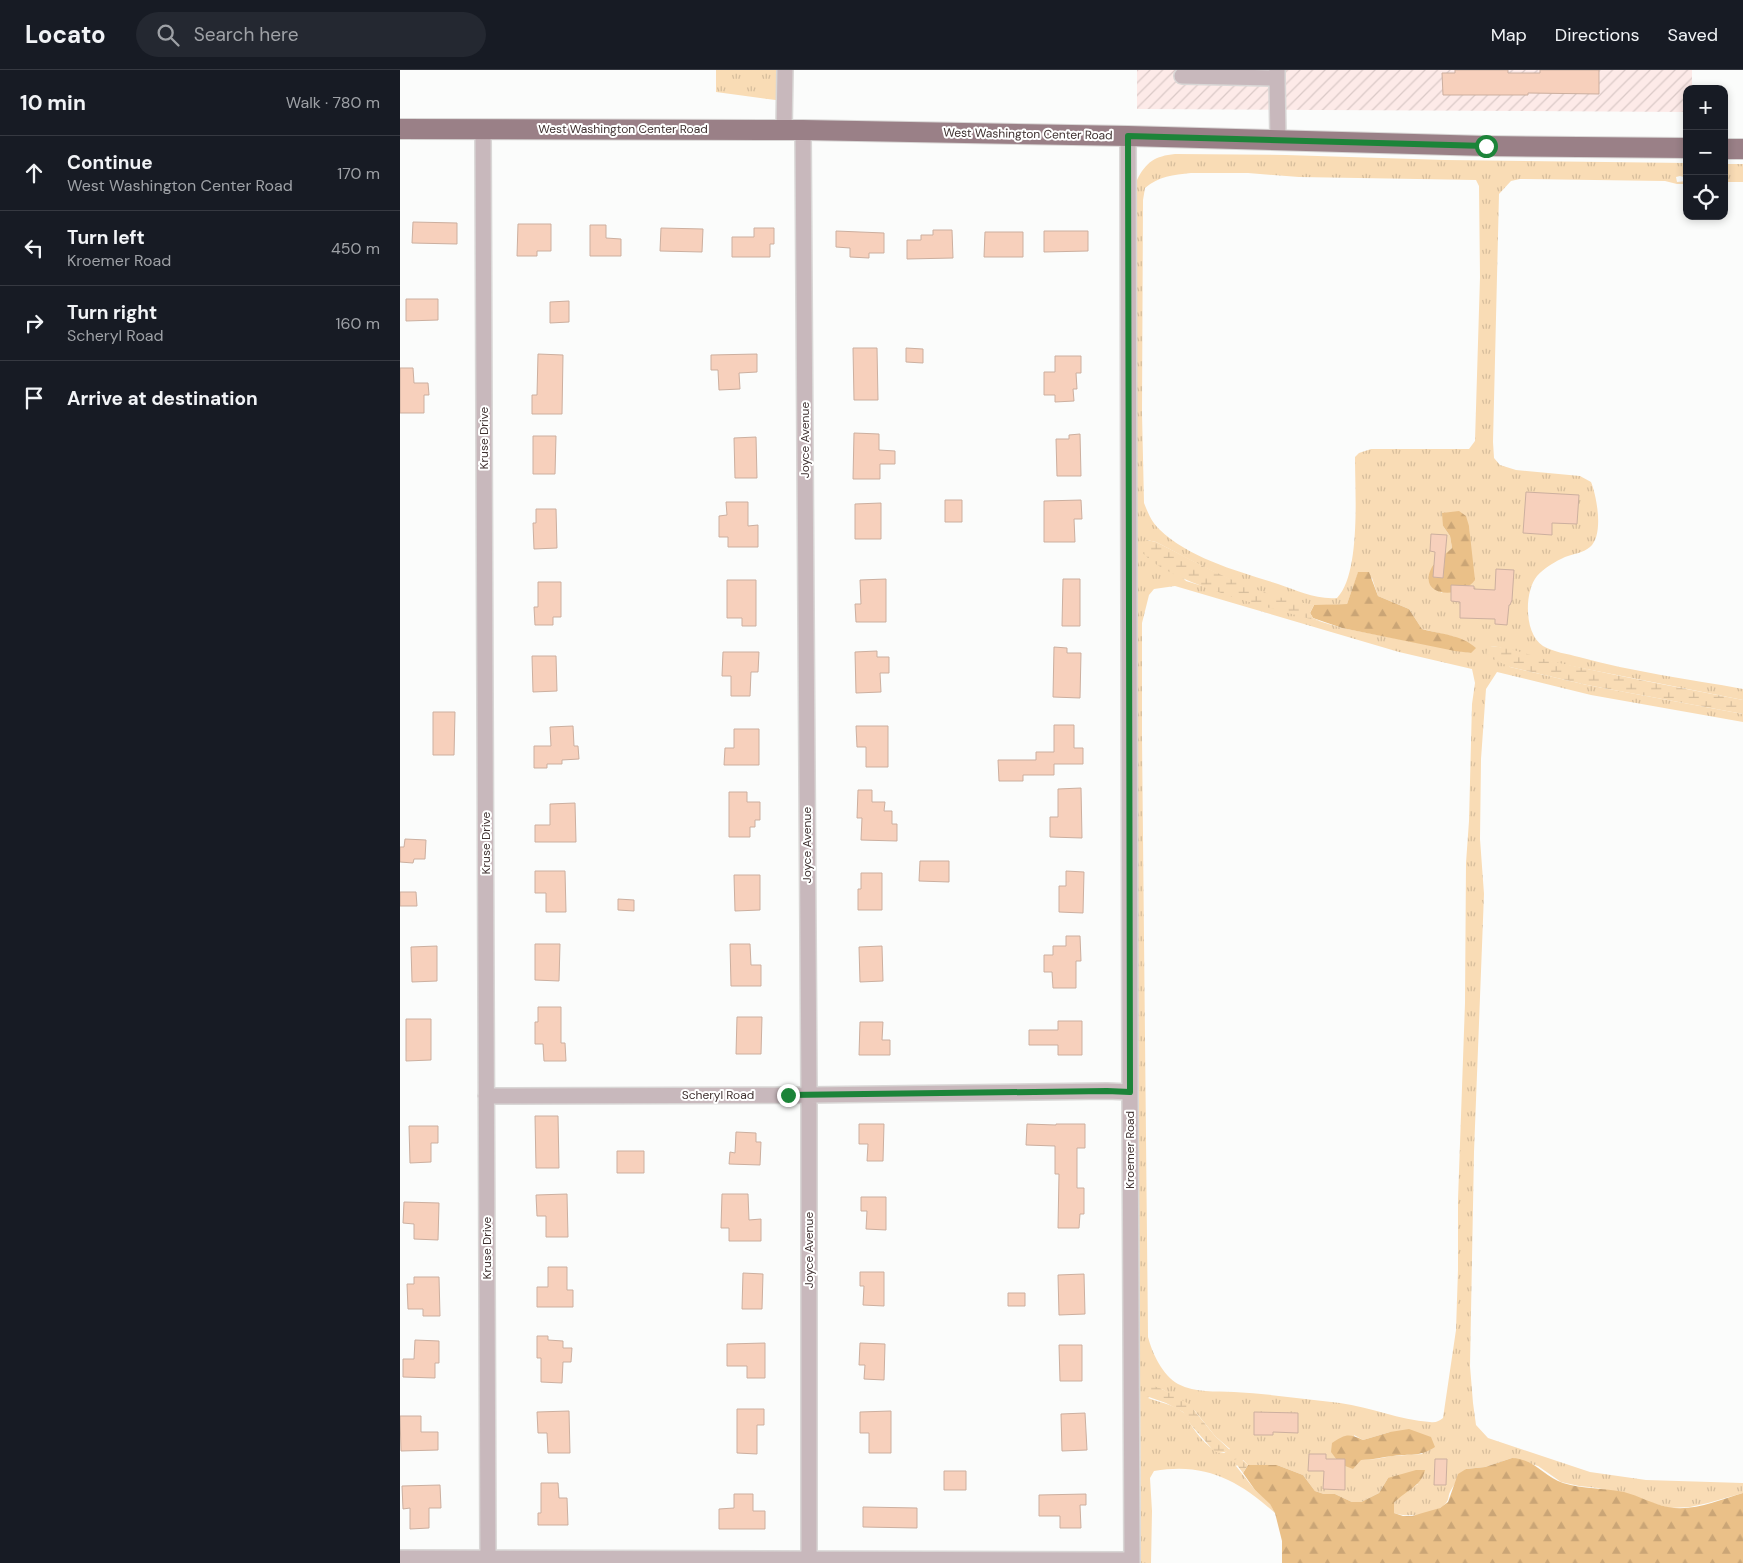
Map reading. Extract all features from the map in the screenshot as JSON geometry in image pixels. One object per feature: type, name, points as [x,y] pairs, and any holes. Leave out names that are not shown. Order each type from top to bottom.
[{"type":"main road","name":"West Washington Center Road","points":[[400,129],[793,130],[1128,136],[1486,146],[1683,148]]},
{"type":"main road","points":[[1728,149],[1743,149]]},
{"type":"street","name":"Joyce Avenue","points":[[785,70],[793,130],[809,1095],[808,1559]]},
{"type":"street","points":[[1182,76],[1277,74],[1278,140]]},
{"type":"street","name":"Kruse Drive","points":[[483,128],[488,1558]]},
{"type":"street","name":"Kroemer Road","points":[[1128,136],[1132,1562]]},
{"type":"street","name":"Scheryl Road","points":[[486,1096],[1130,1092]]},
{"type":"street","points":[[400,1558],[1132,1562]]},
{"type":"shaded area","points":[[1137,70],[1692,70],[1692,85],[1683,85],[1683,112],[1137,109]]},
{"type":"green space","points":[[716,70],[791,70],[791,102],[716,92]]},
{"type":"green space","points":[[1175,154],[1286,155],[1445,160],[1683,163],[1683,177],[1676,177],[1677,182],[1683,181],[1683,184],[1665,181],[1520,179],[1511,181],[1499,194],[1494,458],[1500,465],[1516,470],[1580,476],[1591,482],[1598,516],[1597,534],[1590,547],[1550,565],[1537,576],[1533,583],[1528,602],[1529,623],[1532,632],[1543,646],[1556,651],[1640,671],[1743,689],[1743,700],[1556,663],[1490,646],[1510,667],[1587,685],[1743,714],[1743,722],[1591,695],[1497,672],[1486,689],[1481,759],[1480,839],[1484,894],[1474,1152],[1470,1366],[1476,1425],[1488,1438],[1590,1472],[1646,1480],[1743,1483],[1743,1493],[1690,1507],[1670,1508],[1598,1488],[1561,1482],[1538,1466],[1512,1458],[1485,1467],[1466,1469],[1449,1493],[1447,1502],[1441,1507],[1429,1513],[1406,1515],[1394,1513],[1394,1503],[1401,1495],[1418,1484],[1388,1478],[1379,1493],[1361,1502],[1352,1502],[1335,1494],[1324,1494],[1315,1491],[1303,1475],[1277,1465],[1248,1465],[1243,1460],[1236,1466],[1255,1490],[1270,1503],[1275,1513],[1248,1491],[1220,1476],[1189,1469],[1154,1471],[1150,1478],[1152,1511],[1151,1563],[1141,1563],[1137,800],[1137,180],[1148,164],[1162,156]],"holes":[[[1191,173],[1476,180],[1479,186],[1480,277],[1475,441],[1469,449],[1371,449],[1359,453],[1355,457],[1356,510],[1353,552],[1345,586],[1337,598],[1322,598],[1307,594],[1231,569],[1200,556],[1171,539],[1159,529],[1148,514],[1144,503],[1142,413],[1143,200],[1145,188],[1150,184],[1166,177]],[[1443,526],[1469,526],[1470,546],[1442,593],[1434,588],[1441,559],[1452,548],[1450,536]],[[1147,540],[1156,542],[1251,589],[1271,596],[1312,605],[1347,604],[1358,573],[1372,578],[1378,596],[1409,609],[1422,629],[1455,637],[1471,653],[1342,628],[1186,581]],[[1175,586],[1399,652],[1472,669],[1475,683],[1472,704],[1466,863],[1465,1003],[1458,1200],[1456,1330],[1443,1418],[1437,1422],[1407,1419],[1340,1403],[1261,1394],[1206,1391],[1185,1387],[1178,1384],[1163,1370],[1155,1357],[1148,1337],[1142,623],[1149,595],[1154,589]],[[1162,1389],[1195,1411],[1215,1436],[1230,1449],[1224,1453],[1214,1450],[1200,1437],[1184,1413],[1172,1406],[1148,1398]],[[1390,1432],[1423,1454],[1361,1460],[1354,1435],[1363,1440]]]},
{"type":"green space","points":[[1728,164],[1743,164],[1743,182],[1728,182]]},
{"type":"green space","points":[[1459,511],[1466,516],[1469,526],[1475,580],[1460,591],[1442,592],[1435,590],[1430,584],[1429,577],[1432,567],[1452,548],[1450,536],[1443,526],[1442,513]]},
{"type":"green space","points":[[1147,540],[1156,542],[1213,571],[1252,588],[1292,601],[1314,605],[1310,613],[1313,618],[1322,622],[1224,594],[1171,573],[1152,561],[1140,549]]},
{"type":"green space","points":[[1358,572],[1369,572],[1378,596],[1409,609],[1422,629],[1464,640],[1476,648],[1471,653],[1455,651],[1342,628],[1313,618],[1310,613],[1314,605],[1347,604]]},
{"type":"green space","points":[[1490,646],[1509,649],[1586,669],[1743,700],[1743,714],[1587,685],[1510,667],[1486,656],[1487,649]]},
{"type":"green space","points":[[1151,1385],[1189,1404],[1215,1436],[1231,1451],[1218,1453],[1213,1450],[1191,1425],[1183,1412],[1166,1403],[1146,1396],[1146,1390]]},
{"type":"green space","points":[[1409,1429],[1431,1437],[1435,1447],[1419,1454],[1361,1460],[1353,1469],[1340,1464],[1331,1452],[1332,1443],[1344,1436],[1354,1436],[1363,1440],[1390,1432]]},
{"type":"green space","points":[[1240,1458],[1248,1465],[1243,1473],[1234,1461],[1234,1459]]},
{"type":"green space","points":[[1512,1458],[1527,1461],[1550,1477],[1563,1483],[1624,1492],[1668,1507],[1696,1507],[1743,1493],[1743,1563],[1282,1563],[1282,1541],[1275,1513],[1270,1504],[1255,1490],[1243,1473],[1248,1465],[1277,1465],[1303,1475],[1315,1491],[1324,1494],[1335,1494],[1352,1502],[1361,1502],[1379,1493],[1388,1478],[1416,1470],[1425,1470],[1417,1484],[1394,1503],[1394,1513],[1412,1516],[1440,1508],[1448,1502],[1458,1474],[1466,1469],[1485,1467]]},
{"type":"building","points":[[1455,70],[1508,70],[1508,73],[1540,73],[1540,70],[1599,70],[1599,94],[1443,95],[1442,73],[1455,73]]},
{"type":"building","points":[[413,222],[457,223],[457,244],[412,243]]},
{"type":"building","points":[[518,224],[551,224],[551,251],[537,251],[537,256],[517,256]]},
{"type":"building","points":[[590,225],[606,225],[606,238],[621,239],[621,256],[590,256]]},
{"type":"building","points":[[661,228],[703,229],[702,252],[660,251]]},
{"type":"building","points":[[754,228],[774,228],[774,244],[770,244],[770,257],[732,257],[732,237],[754,237]]},
{"type":"building","points":[[933,230],[952,230],[953,258],[907,259],[907,240],[921,240],[921,235],[933,235]]},
{"type":"building","points":[[836,231],[884,233],[884,253],[869,253],[869,258],[850,257],[850,248],[836,247]]},
{"type":"building","points":[[1044,231],[1088,231],[1088,251],[1044,252]]},
{"type":"building","points":[[985,232],[1023,232],[1023,257],[984,257]]},
{"type":"building","points":[[406,299],[438,299],[438,320],[406,321]]},
{"type":"building","points":[[569,301],[569,322],[550,323],[550,302]]},
{"type":"building","points":[[853,348],[877,348],[878,400],[854,400]]},
{"type":"building","points":[[906,348],[923,349],[923,363],[906,362]]},
{"type":"building","points":[[538,354],[563,355],[562,414],[532,414],[532,395],[537,395]]},
{"type":"building","points":[[757,354],[757,372],[739,373],[740,389],[719,390],[718,370],[711,370],[711,355]]},
{"type":"building","points":[[1055,356],[1081,356],[1081,373],[1076,373],[1077,389],[1073,389],[1074,401],[1055,402],[1055,395],[1044,395],[1044,372],[1055,372]]},
{"type":"building","points":[[400,368],[413,368],[414,383],[428,383],[429,395],[424,395],[424,413],[400,413]]},
{"type":"building","points":[[854,433],[879,434],[879,450],[895,451],[895,464],[880,464],[880,479],[853,479]]},
{"type":"building","points":[[1080,434],[1081,476],[1057,476],[1056,439],[1069,439],[1069,435]]},
{"type":"building","points":[[533,436],[556,436],[555,474],[533,474]]},
{"type":"building","points":[[756,437],[757,478],[735,478],[734,438]]},
{"type":"building","points":[[1526,492],[1579,495],[1577,524],[1552,523],[1552,535],[1523,533]]},
{"type":"building","points":[[945,500],[962,500],[962,522],[945,522]]},
{"type":"building","points":[[1081,500],[1082,519],[1074,519],[1075,542],[1044,542],[1044,501]]},
{"type":"building","points":[[726,502],[748,502],[748,526],[758,525],[758,547],[728,547],[728,537],[719,537],[719,516],[727,515]]},
{"type":"building","points":[[881,503],[881,539],[855,539],[855,504]]},
{"type":"building","points":[[536,509],[556,509],[557,548],[534,549],[533,523],[536,523]]},
{"type":"building","points":[[1431,534],[1447,535],[1443,578],[1433,577],[1435,552],[1430,551]]},
{"type":"building","points":[[1496,569],[1514,570],[1512,600],[1509,605],[1507,625],[1495,624],[1495,619],[1460,618],[1460,602],[1451,601],[1451,585],[1474,586],[1474,589],[1495,590]]},
{"type":"building","points":[[886,579],[886,622],[856,622],[855,604],[861,604],[860,580]]},
{"type":"building","points":[[1063,579],[1080,579],[1080,626],[1062,626]]},
{"type":"building","points":[[727,580],[756,580],[756,626],[742,626],[742,618],[727,618]]},
{"type":"building","points":[[538,582],[561,582],[561,617],[553,617],[553,625],[535,625],[534,607],[538,607]]},
{"type":"building","points":[[1054,647],[1067,648],[1067,653],[1081,653],[1080,698],[1053,697]]},
{"type":"building","points":[[877,651],[877,657],[889,657],[889,673],[880,673],[881,692],[856,693],[855,652]]},
{"type":"building","points":[[723,652],[759,652],[758,672],[751,672],[750,696],[731,696],[731,676],[722,676]]},
{"type":"building","points":[[532,656],[556,656],[557,691],[533,692]]},
{"type":"building","points":[[433,712],[455,712],[454,755],[433,755]]},
{"type":"building","points":[[1054,725],[1074,725],[1074,748],[1083,748],[1083,764],[1054,764],[1054,775],[1023,775],[1023,781],[999,781],[998,760],[1036,760],[1036,752],[1054,752]]},
{"type":"building","points":[[573,726],[574,746],[578,746],[579,759],[562,760],[562,764],[547,764],[547,768],[534,768],[534,746],[551,746],[550,727]]},
{"type":"building","points":[[856,726],[888,726],[888,767],[866,767],[866,747],[857,747]]},
{"type":"building","points":[[734,729],[759,729],[759,765],[724,765],[725,748],[734,748]]},
{"type":"building","points":[[1081,788],[1082,838],[1050,837],[1050,817],[1058,817],[1058,789]]},
{"type":"building","points":[[858,790],[872,790],[872,802],[885,802],[884,811],[892,811],[892,824],[897,824],[897,841],[861,840],[862,818],[857,818]]},
{"type":"building","points":[[729,792],[747,792],[747,802],[760,802],[760,820],[755,820],[755,827],[750,827],[750,837],[729,837]]},
{"type":"building","points":[[575,803],[576,842],[535,842],[535,825],[550,825],[550,804]]},
{"type":"building","points":[[405,839],[426,840],[425,859],[414,859],[413,863],[400,862],[400,847],[404,847]]},
{"type":"building","points":[[920,861],[949,861],[949,882],[919,881]]},
{"type":"building","points":[[535,871],[565,871],[566,912],[546,912],[546,893],[535,893]]},
{"type":"building","points":[[1066,871],[1084,872],[1083,913],[1059,912],[1059,886],[1066,886]]},
{"type":"building","points":[[861,873],[882,873],[882,910],[858,910],[858,889],[861,889]]},
{"type":"building","points":[[734,875],[760,875],[760,910],[735,911]]},
{"type":"building","points":[[400,892],[416,892],[417,906],[400,906]]},
{"type":"building","points":[[618,899],[634,900],[634,911],[618,910]]},
{"type":"building","points":[[1066,936],[1080,936],[1081,961],[1076,961],[1076,988],[1053,988],[1052,972],[1044,972],[1044,955],[1053,955],[1053,946],[1066,946]]},
{"type":"building","points":[[535,944],[560,944],[559,981],[535,980]]},
{"type":"building","points":[[730,944],[750,944],[751,965],[761,965],[761,986],[731,986]]},
{"type":"building","points":[[437,946],[437,981],[412,982],[411,947]]},
{"type":"building","points":[[882,946],[883,981],[860,982],[859,947]]},
{"type":"building","points":[[538,1007],[561,1007],[561,1043],[565,1043],[566,1061],[544,1061],[543,1044],[535,1044],[535,1022],[538,1022]]},
{"type":"building","points":[[737,1017],[762,1017],[761,1054],[736,1054]]},
{"type":"building","points":[[406,1019],[431,1019],[431,1060],[406,1061]]},
{"type":"building","points":[[1058,1021],[1082,1021],[1082,1055],[1058,1055],[1058,1045],[1029,1045],[1029,1030],[1058,1030]]},
{"type":"building","points":[[860,1022],[883,1022],[882,1040],[890,1040],[890,1055],[859,1055]]},
{"type":"building","points":[[535,1116],[558,1116],[559,1168],[536,1168]]},
{"type":"building","points":[[859,1124],[884,1124],[883,1161],[867,1161],[868,1144],[859,1144]]},
{"type":"building","points":[[1027,1124],[1085,1124],[1085,1148],[1077,1148],[1077,1188],[1084,1188],[1084,1214],[1080,1214],[1079,1228],[1058,1228],[1059,1174],[1055,1174],[1055,1146],[1026,1145]]},
{"type":"building","points":[[409,1126],[438,1126],[438,1143],[431,1143],[431,1162],[410,1163]]},
{"type":"building","points":[[736,1132],[756,1133],[756,1142],[761,1142],[760,1165],[729,1164],[730,1152],[735,1153]]},
{"type":"building","points":[[617,1151],[644,1151],[644,1173],[617,1173]]},
{"type":"building","points":[[567,1194],[568,1237],[546,1237],[546,1216],[537,1216],[536,1195]]},
{"type":"building","points":[[722,1194],[748,1194],[749,1220],[761,1219],[761,1241],[729,1241],[729,1228],[721,1228]]},
{"type":"building","points":[[861,1197],[886,1197],[886,1230],[866,1229],[867,1211],[861,1211]]},
{"type":"building","points":[[404,1202],[439,1203],[438,1240],[414,1239],[414,1224],[403,1223]]},
{"type":"building","points":[[548,1267],[567,1267],[567,1290],[573,1290],[573,1307],[537,1307],[537,1287],[548,1287]]},
{"type":"building","points":[[860,1272],[884,1272],[884,1306],[863,1305],[864,1286],[860,1286]]},
{"type":"building","points":[[743,1273],[763,1274],[762,1309],[742,1309]]},
{"type":"building","points":[[1084,1274],[1085,1314],[1059,1315],[1058,1275]]},
{"type":"building","points":[[414,1277],[439,1277],[440,1316],[423,1316],[423,1309],[408,1309],[407,1284],[414,1284]]},
{"type":"building","points":[[1008,1293],[1025,1293],[1025,1306],[1008,1306]]},
{"type":"building","points":[[537,1336],[548,1336],[548,1340],[563,1341],[563,1348],[572,1348],[571,1362],[563,1362],[562,1383],[541,1382],[541,1358],[537,1358]]},
{"type":"building","points":[[415,1340],[439,1341],[439,1363],[435,1363],[435,1378],[403,1377],[403,1359],[414,1359]]},
{"type":"building","points":[[765,1343],[765,1378],[747,1378],[747,1366],[727,1366],[727,1344]]},
{"type":"building","points":[[860,1343],[885,1344],[884,1380],[864,1379],[865,1365],[859,1365]]},
{"type":"building","points":[[1059,1345],[1082,1345],[1082,1381],[1060,1381]]},
{"type":"building","points":[[737,1409],[764,1409],[764,1425],[757,1425],[757,1454],[737,1453]]},
{"type":"building","points":[[569,1411],[570,1453],[548,1453],[547,1433],[538,1433],[537,1412]]},
{"type":"building","points":[[891,1411],[891,1453],[869,1453],[869,1433],[860,1433],[860,1412]]},
{"type":"building","points":[[1254,1412],[1298,1413],[1298,1433],[1273,1432],[1273,1435],[1254,1435]]},
{"type":"building","points":[[1085,1413],[1087,1450],[1062,1451],[1061,1414]]},
{"type":"building","points":[[400,1416],[421,1416],[421,1432],[438,1432],[438,1450],[401,1451]]},
{"type":"building","points":[[1309,1454],[1326,1454],[1326,1459],[1345,1459],[1345,1490],[1323,1489],[1324,1471],[1308,1471]]},
{"type":"building","points":[[1435,1459],[1447,1459],[1446,1485],[1434,1485]]},
{"type":"building","points":[[944,1471],[966,1471],[966,1490],[944,1490]]},
{"type":"building","points":[[541,1483],[558,1483],[559,1498],[567,1498],[568,1525],[538,1525],[538,1513],[541,1513]]},
{"type":"building","points":[[440,1485],[441,1508],[429,1508],[429,1528],[410,1529],[410,1508],[403,1509],[402,1486]]},
{"type":"building","points":[[734,1494],[753,1494],[753,1511],[765,1511],[765,1529],[719,1529],[719,1509],[734,1508]]},
{"type":"building","points":[[1086,1494],[1086,1505],[1080,1505],[1081,1528],[1060,1528],[1060,1516],[1039,1516],[1039,1495]]},
{"type":"building","points":[[863,1507],[917,1508],[917,1528],[863,1527]]},
{"type":"route","points":[[788,1095],[1130,1092],[1128,136],[1486,146]]}]
